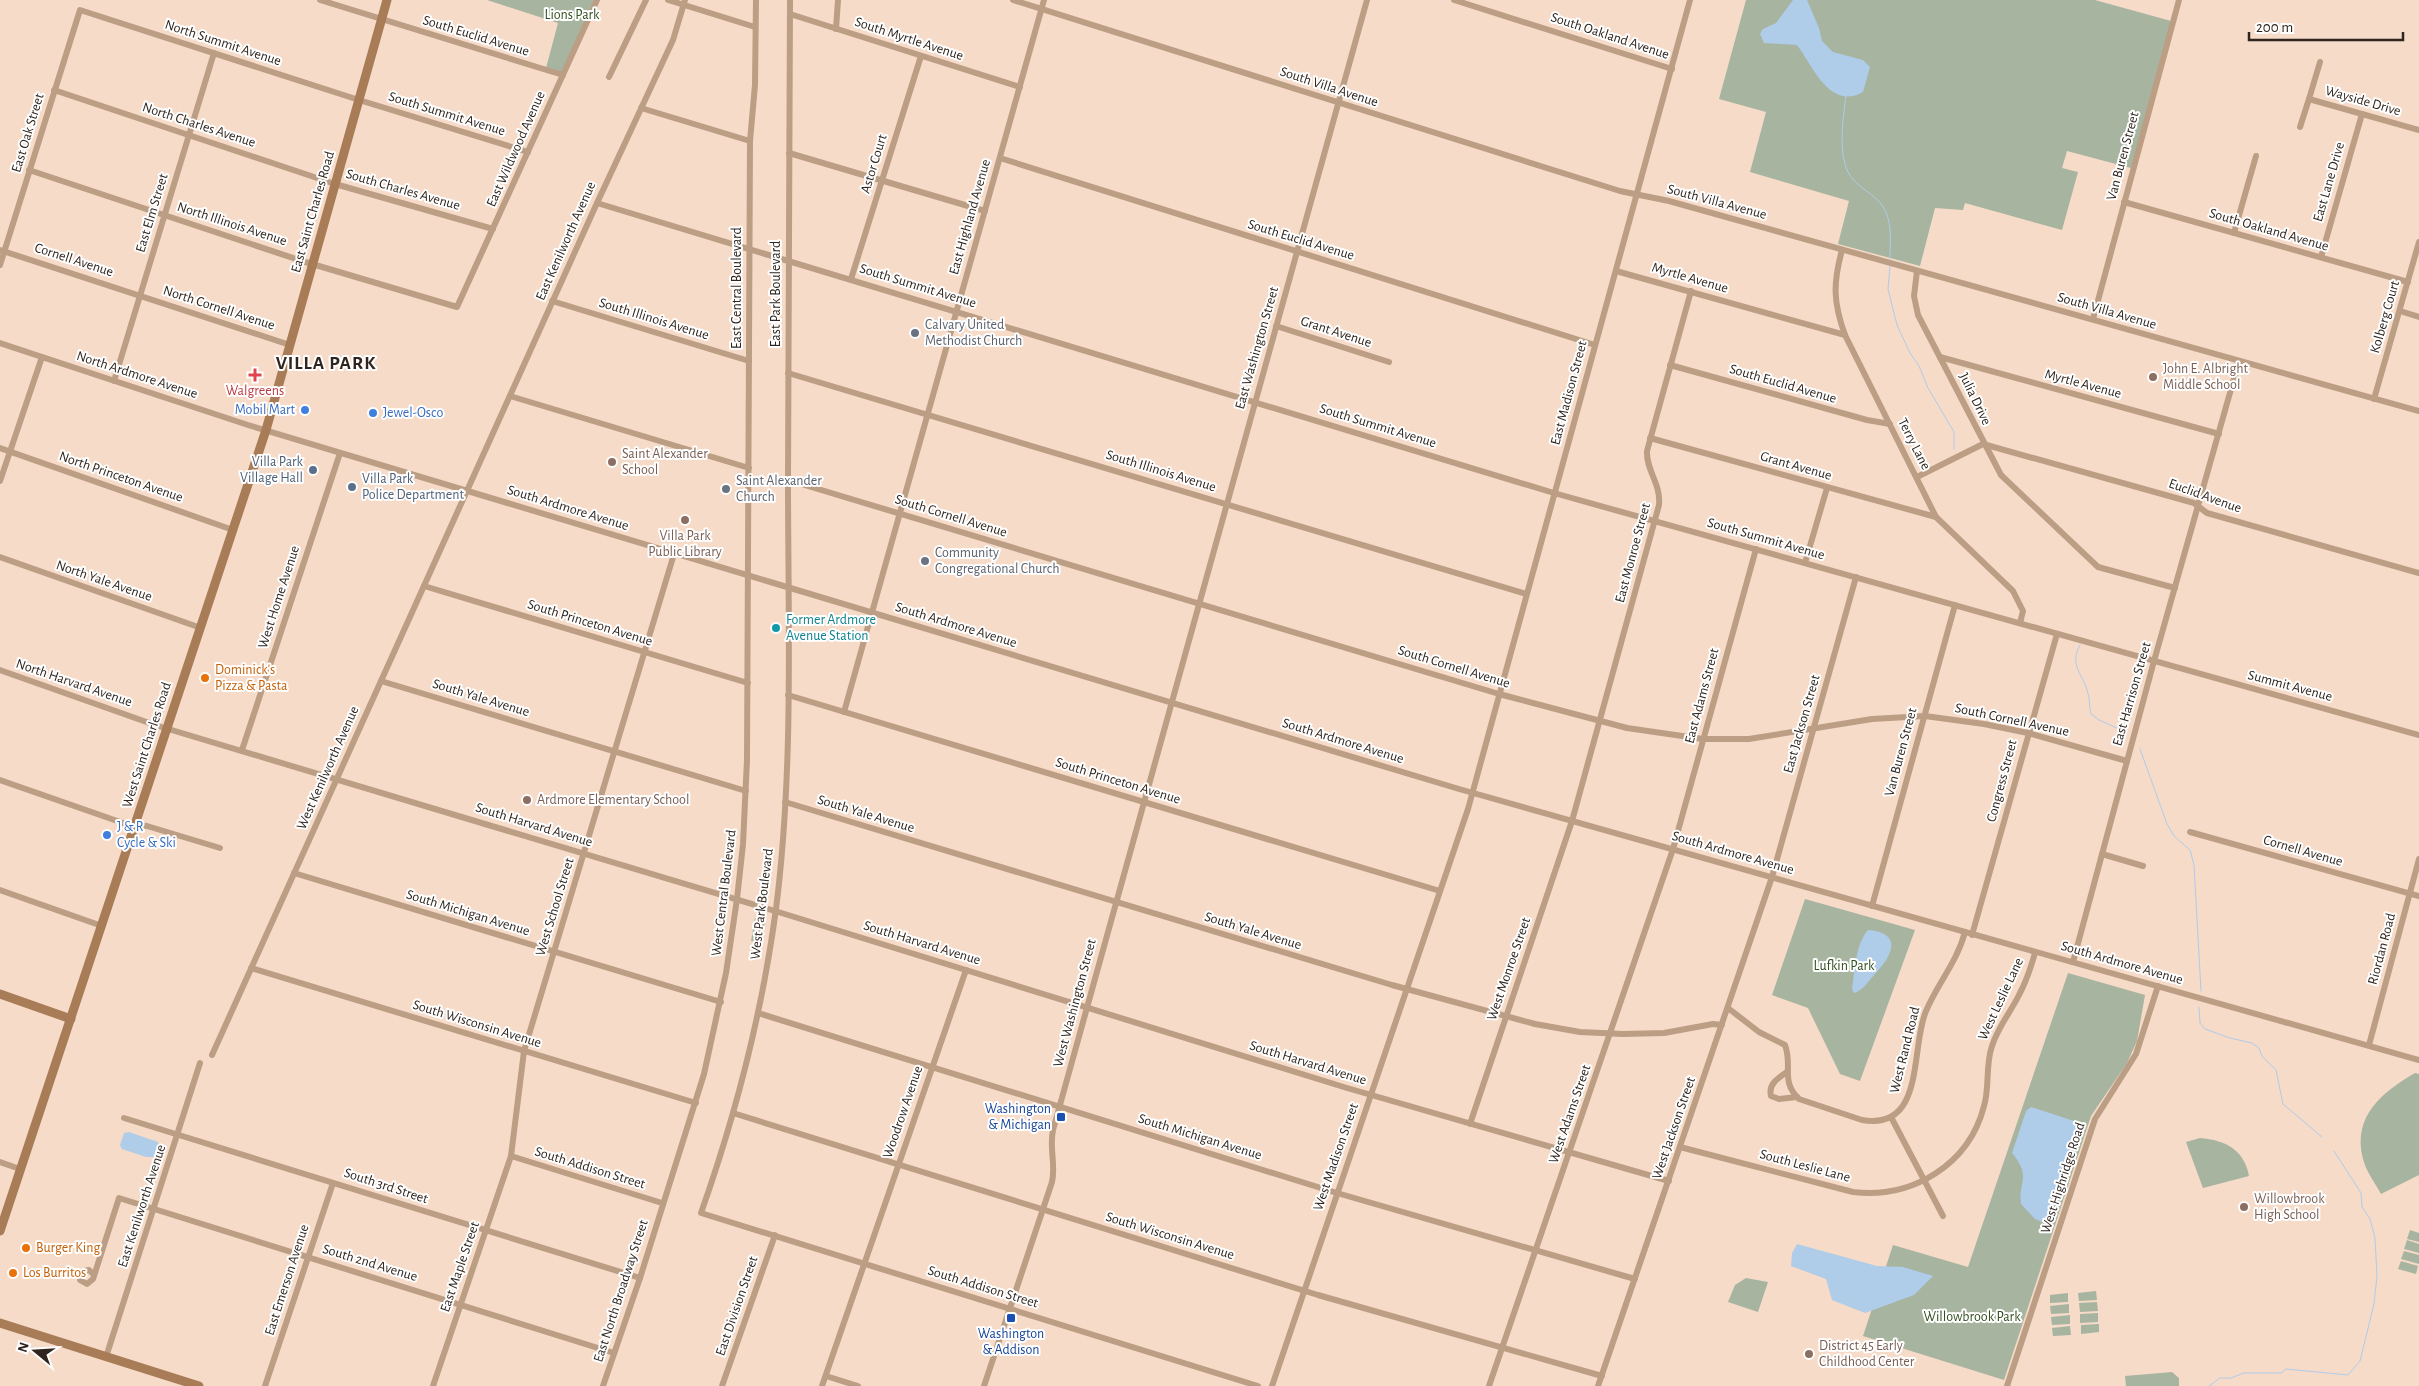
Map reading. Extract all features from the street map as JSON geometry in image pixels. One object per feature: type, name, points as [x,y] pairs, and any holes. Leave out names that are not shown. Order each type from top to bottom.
[{"type":"main road","name":"East Saint Charles Road","points":[[266,430],[387,0]]},
{"type":"main road","name":"West Saint Charles Road","points":[[20,1169],[266,430]]},
{"type":"main road","points":[[0,994],[71,1019]]},
{"type":"main road","points":[[0,1231],[20,1169]]},
{"type":"main road","points":[[0,1323],[200,1386]]},
{"type":"street","name":"South Euclid Avenue","points":[[320,0],[563,75]]},
{"type":"street","name":"East Wildwood Avenue","points":[[313,264],[457,307],[597,0]]},
{"type":"street","points":[[609,77],[646,0]]},
{"type":"street","points":[[668,0],[685,3],[755,27]]},
{"type":"street","name":"East Central Boulevard","points":[[748,576],[750,141],[755,84],[756,0]]},
{"type":"street","name":"East Park Boulevard","points":[[789,588],[790,0]]},
{"type":"street","points":[[836,29],[838,0]]},
{"type":"street","name":"South Villa Avenue","points":[[1013,0],[1620,192],[1668,201],[2419,411]]},
{"type":"street","name":"East Highland Avenue","points":[[844,712],[1044,0]]},
{"type":"street","name":"East Washington Street","points":[[1171,703],[1367,0]]},
{"type":"street","name":"South Oakland Avenue","points":[[1454,0],[1672,69]]},
{"type":"street","name":"East Madison Street","points":[[1472,793],[1690,0]]},
{"type":"street","name":"Van Buren Street","points":[[2093,320],[2179,0]]},
{"type":"street","name":"East Kenilworth Avenue","points":[[467,491],[673,40],[685,3]]},
{"type":"street","name":"North Summit Avenue","points":[[80,10],[359,100]]},
{"type":"street","name":"East Oak Street","points":[[0,265],[2,250],[80,10]]},
{"type":"street","name":"South Myrtle Avenue","points":[[790,14],[1020,87]]},
{"type":"street","name":"East Elm Street","points":[[114,381],[214,53]]},
{"type":"street","name":"Astor Court","points":[[851,279],[921,56]]},
{"type":"street","name":"Wayside Drive","points":[[2320,62],[2309,98],[2419,130]]},
{"type":"street","name":"North Charles Avenue","points":[[54,90],[335,184]]},
{"type":"street","points":[[2300,127],[2309,98]]},
{"type":"street","name":"South Summit Avenue","points":[[359,100],[528,152]]},
{"type":"street","points":[[641,108],[750,141]]},
{"type":"street","name":"East Lane Drive","points":[[2321,257],[2362,114]]},
{"type":"street","points":[[789,153],[985,211]]},
{"type":"street","points":[[2234,233],[2256,156]]},
{"type":"street","name":"South Euclid Avenue","points":[[1000,158],[1595,345]]},
{"type":"street","name":"North Illinois Avenue","points":[[29,170],[313,264]]},
{"type":"street","name":"South Charles Avenue","points":[[335,184],[494,229]]},
{"type":"street","name":"South Oakland Avenue","points":[[2124,202],[2408,282]]},
{"type":"street","name":"South Summit Avenue","points":[[597,203],[957,310],[1554,493],[2154,662]]},
{"type":"street","name":"Kolberg Court","points":[[2374,399],[2419,242]]},
{"type":"street","name":"Cornell Avenue","points":[[2,250],[140,295]]},
{"type":"street","name":"Terry Lane","points":[[1842,250],[1834,290],[1838,317],[1845,335],[1936,517],[2013,591],[2023,611],[2020,623]]},
{"type":"street","name":"Myrtle Avenue","points":[[1616,271],[1845,335]]},
{"type":"street","name":"Julia Drive","points":[[1917,271],[1914,296],[1918,315],[1983,444],[2001,475],[2098,567],[2175,588]]},
{"type":"street","name":"East Monroe Street","points":[[1572,821],[1655,521],[1660,497],[1658,484],[1647,456],[1650,438],[1690,291]]},
{"type":"street","name":"North Cornell Avenue","points":[[140,295],[290,345]]},
{"type":"street","name":"South Illinois Avenue","points":[[552,302],[749,361]]},
{"type":"street","points":[[2400,311],[2419,317]]},
{"type":"street","name":"Grant Avenue","points":[[1276,326],[1389,362]]},
{"type":"street","name":"North Ardmore Avenue","points":[[0,343],[266,430]]},
{"type":"street","points":[[0,481],[42,357]]},
{"type":"street","name":"Myrtle Avenue","points":[[1940,357],[2218,434]]},
{"type":"street","name":"East Harrison Street","points":[[2073,962],[2154,662],[2239,361]]},
{"type":"street","name":"South Euclid Avenue","points":[[1670,365],[1867,420],[1890,424]]},
{"type":"street","name":"South Illinois Avenue","points":[[788,373],[1526,594]]},
{"type":"street","points":[[510,396],[749,468]]},
{"type":"street","name":"South Ardmore Avenue","points":[[266,430],[1472,793],[2419,1060]]},
{"type":"street","name":"Grant Avenue","points":[[1650,438],[1936,517]]},
{"type":"street","points":[[1917,477],[1983,444]]},
{"type":"street","name":"Euclid Avenue","points":[[1983,444],[2194,503],[2198,508],[2207,513],[2419,573]]},
{"type":"street","name":"North Princeton Avenue","points":[[0,448],[233,530]]},
{"type":"street","name":"West Home Avenue","points":[[242,750],[340,453]]},
{"type":"street","name":"South Cornell Avenue","points":[[788,480],[1499,694],[1600,721],[1658,734],[1704,739],[1749,738],[1872,719],[1924,716],[1984,724],[2028,733],[2127,761]]},
{"type":"street","points":[[1806,563],[1827,488]]},
{"type":"street","name":"West Kenilworth Avenue","points":[[212,1055],[467,491]]},
{"type":"street","name":"East Adams Street","points":[[1673,849],[1756,549]]},
{"type":"street","name":"West School Street","points":[[511,1156],[524,1051],[674,554]]},
{"type":"street","name":"North Yale Avenue","points":[[0,557],[201,628]]},
{"type":"street","name":"West Central Boulevard","points":[[662,1203],[696,1103],[721,1002],[737,900],[746,791],[748,576]]},
{"type":"street","name":"East Jackson Street","points":[[1772,877],[1856,577]]},
{"type":"street","name":"South Princeton Avenue","points":[[424,586],[748,683]]},
{"type":"street","name":"West Park Boulevard","points":[[700,1212],[733,1113],[758,1013],[775,911],[785,802],[789,588]]},
{"type":"street","name":"Van Buren Street","points":[[1872,906],[1954,605]]},
{"type":"street","name":"Congress Street","points":[[1972,935],[2057,634]]},
{"type":"street","name":"Summit Avenue","points":[[2154,662],[2419,735]]},
{"type":"street","name":"North Harvard Avenue","points":[[0,670],[168,728]]},
{"type":"street","name":"South Yale Avenue","points":[[381,681],[746,791]]},
{"type":"street","name":"South Princeton Avenue","points":[[788,695],[1440,892]]},
{"type":"street","name":"West Washington Street","points":[[984,1386],[1054,1176],[1051,1138],[1171,703]]},
{"type":"street","name":"South Harvard Avenue","points":[[168,728],[775,911],[1370,1096],[1669,1181]]},
{"type":"street","points":[[0,780],[123,823],[220,848]]},
{"type":"street","name":"West Madison Street","points":[[1272,1386],[1472,793]]},
{"type":"street","name":"South Yale Avenue","points":[[785,802],[1505,1017],[1553,1028],[1610,1034],[1664,1033],[1713,1024],[1722,1025]]},
{"type":"street","name":"West Monroe Street","points":[[1470,1124],[1572,821]]},
{"type":"street","name":"Cornell Avenue","points":[[2190,832],[2410,894]]},
{"type":"street","name":"West Adams Street","points":[[1489,1386],[1673,849]]},
{"type":"street","points":[[2102,854],[2143,866]]},
{"type":"street","name":"Riordan Road","points":[[2369,1045],[2419,859]]},
{"type":"street","name":"South Michigan Avenue","points":[[294,873],[721,1002]]},
{"type":"street","name":"West Jackson Street","points":[[1598,1386],[1772,877]]},
{"type":"street","points":[[0,890],[102,926]]},
{"type":"street","points":[[2410,894],[2419,896]]},
{"type":"street","name":"West Rand Road","points":[[1891,1117],[1903,1106],[1911,1092],[1918,1040],[1926,1011],[1957,956],[1965,932]]},
{"type":"street","name":"West Leslie Lane","points":[[1925,1181],[1956,1158],[1976,1129],[1987,1096],[1988,1066],[1992,1048],[2000,1027],[2021,992],[2035,952]]},
{"type":"street","name":"South Wisconsin Avenue","points":[[252,968],[696,1103]]},
{"type":"street","name":"Woodrow Avenue","points":[[822,1386],[966,970]]},
{"type":"street","name":"West Highridge Road","points":[[2007,1386],[2095,1119],[2136,1054],[2158,986]]},
{"type":"street","points":[[1728,1008],[1759,1032],[1785,1045],[1789,1060],[1787,1080],[1797,1097]]},
{"type":"street","name":"South Michigan Avenue","points":[[758,1013],[1337,1193],[1636,1279]]},
{"type":"street","name":"East Kenilworth Avenue","points":[[106,1357],[179,1135],[200,1063]]},
{"type":"street","points":[[1787,1072],[1773,1083],[1770,1093],[1771,1096],[1779,1100],[1797,1097],[1862,1120],[1871,1121],[1891,1117],[1942,1216]]},
{"type":"street","name":"South Wisconsin Avenue","points":[[733,1113],[1304,1291],[1602,1376]]},
{"type":"street","name":"South 3rd Street","points":[[124,1118],[640,1278]]},
{"type":"street","name":"South Leslie Lane","points":[[1680,1147],[1853,1192],[1883,1193],[1925,1181]]},
{"type":"street","name":"South Addison Street","points":[[511,1156],[662,1203]]},
{"type":"street","name":"East Maple Street","points":[[433,1386],[511,1156]]},
{"type":"street","points":[[0,1162],[20,1169]]},
{"type":"street","name":"East Emerson Avenue","points":[[265,1386],[333,1183]]},
{"type":"street","name":"South 2nd Avenue","points":[[93,1274],[119,1198],[614,1352]]},
{"type":"street","name":"East North Broadway Street","points":[[603,1386],[640,1278],[662,1203]]},
{"type":"street","name":"South Addison Street","points":[[700,1212],[1258,1386]]},
{"type":"street","name":"East Division Street","points":[[722,1386],[775,1235]]},
{"type":"street","points":[[826,1376],[858,1386]]},
{"type":"green space","name":"Lions Park","points":[[487,0],[594,0],[562,73],[546,68],[558,23]]},
{"type":"green space","points":[[1746,0],[2095,0],[2171,21],[2131,168],[2067,151],[2062,168],[2078,172],[2062,230],[1965,203],[1963,210],[1935,208],[1920,266],[1838,244],[1849,201],[1750,172],[1766,112],[1719,99]]},
{"type":"green space","name":"Lufkin Park","points":[[1805,899],[1915,930],[1860,1081],[1840,1074],[1808,1008],[1772,995]]},
{"type":"green space","points":[[755,918],[765,922],[761,942],[751,941]]},
{"type":"green space","name":"Willowbrook Park","points":[[2068,973],[2145,995],[2137,1041],[2127,1063],[2091,1116],[2004,1380],[1863,1336],[1893,1245],[1968,1267]]},
{"type":"green space","points":[[2415,1073],[2419,1074],[2419,1175],[2381,1194],[2364,1163],[2361,1143],[2362,1130],[2366,1117],[2382,1097]]},
{"type":"green space","points":[[2200,1138],[2218,1141],[2232,1148],[2243,1159],[2249,1176],[2203,1188],[2186,1142]]},
{"type":"green space","points":[[2410,1230],[2419,1233],[2419,1242],[2407,1239]]},
{"type":"green space","points":[[2407,1240],[2419,1244],[2419,1253],[2404,1249]]},
{"type":"green space","points":[[2404,1251],[2419,1255],[2419,1264],[2401,1259]]},
{"type":"green space","points":[[2401,1261],[2418,1266],[2416,1274],[2398,1269]]},
{"type":"green space","points":[[1746,1278],[1768,1282],[1758,1312],[1728,1302],[1735,1285]]},
{"type":"green space","points":[[2096,1291],[2097,1300],[2079,1301],[2078,1293]]},
{"type":"green space","points":[[2068,1293],[2068,1302],[2050,1303],[2050,1295]]},
{"type":"green space","points":[[2097,1302],[2098,1311],[2080,1312],[2079,1303]]},
{"type":"green space","points":[[2069,1304],[2069,1313],[2051,1314],[2050,1306]]},
{"type":"green space","points":[[2098,1313],[2098,1322],[2080,1323],[2080,1314]]},
{"type":"green space","points":[[2070,1315],[2070,1324],[2052,1325],[2051,1317]]},
{"type":"green space","points":[[2099,1324],[2099,1332],[2081,1334],[2081,1325]]},
{"type":"green space","points":[[2070,1326],[2071,1335],[2053,1336],[2052,1328]]},
{"type":"green space","points":[[2172,1372],[2179,1378],[2179,1386],[2126,1386],[2125,1376]]},
{"type":"water","points":[[1793,0],[1807,0],[1819,28],[1822,41],[1833,52],[1863,60],[1870,67],[1863,92],[1851,96],[1840,95],[1823,83],[1797,45],[1764,43],[1760,34],[1763,29],[1776,23]]},
{"type":"water","points":[[1868,930],[1880,932],[1887,936],[1891,941],[1891,947],[1880,968],[1862,988],[1854,993],[1852,989],[1856,958],[1860,943]]},
{"type":"water","points":[[2031,1107],[2080,1123],[2060,1184],[2045,1220],[2042,1222],[2035,1219],[2021,1204],[2023,1174],[2018,1161],[2012,1153],[2026,1111]]},
{"type":"water","points":[[129,1132],[158,1142],[159,1148],[155,1157],[146,1157],[122,1149],[120,1145],[124,1133]]},
{"type":"water","points":[[1797,1244],[1877,1266],[1903,1267],[1933,1276],[1914,1295],[1865,1313],[1832,1300],[1826,1279],[1791,1266],[1792,1253]]},
{"type":"waterway","points":[[1846,96],[1842,134],[1845,164],[1853,179],[1880,202],[1885,209],[1890,233],[1890,259]]},
{"type":"waterway","points":[[1890,266],[1888,289],[1897,325],[1910,353],[1919,366],[1928,388],[1954,432],[1954,449]]},
{"type":"waterway","points":[[2080,645],[2076,664],[2088,693],[2091,714],[2099,720],[2126,732]]},
{"type":"waterway","points":[[2140,749],[2167,824],[2174,836],[2190,850],[2194,865],[2201,991]]},
{"type":"waterway","points":[[2199,1007],[2200,1023],[2205,1029],[2252,1043],[2259,1048],[2262,1056],[2276,1070],[2283,1104],[2322,1137]]},
{"type":"waterway","points":[[2209,1386],[2220,1378],[2231,1378],[2244,1373],[2281,1373],[2286,1369],[2348,1375],[2360,1361],[2374,1304],[2377,1276],[2375,1238],[2370,1219],[2362,1207],[2361,1193],[2334,1151]]},
{"type":"place","name":"Calvary United Methodist Church","points":[[915,333]]},
{"type":"place","name":"Walgreens","points":[[255,375]]},
{"type":"place","name":"John E. Albright Middle School","points":[[2153,377]]},
{"type":"place","name":"Mobil Mart","points":[[305,410]]},
{"type":"place","name":"Jewel-Osco","points":[[373,413]]},
{"type":"place","name":"Saint Alexander School","points":[[612,462]]},
{"type":"place","name":"Villa Park Village Hall","points":[[313,470]]},
{"type":"place","name":"Villa Park Police Department","points":[[352,487]]},
{"type":"place","name":"Saint Alexander Church","points":[[726,489]]},
{"type":"place","name":"Villa Park Public Library","points":[[685,520]]},
{"type":"place","name":"Community Congregational Church","points":[[925,561]]},
{"type":"place","name":"Former Ardmore Avenue Station","points":[[776,628]]},
{"type":"place","name":"Dominick's Pizza & Pasta","points":[[205,678]]},
{"type":"place","name":"Ardmore Elementary School","points":[[527,800]]},
{"type":"place","name":"J & R Cycle & Ski","points":[[107,835]]},
{"type":"place","name":"Washington & Michigan","points":[[1061,1117]]},
{"type":"place","name":"Willowbrook High School","points":[[2244,1207]]},
{"type":"place","name":"Burger King","points":[[26,1248]]},
{"type":"place","name":"Los Burritos","points":[[13,1273]]},
{"type":"place","name":"Washington & Addison","points":[[1011,1318]]},
{"type":"place","name":"District 45 Early Childhood Center","points":[[1809,1354]]},
{"type":"district","name":"VILLA PARK","points":[[326,363]]}]
